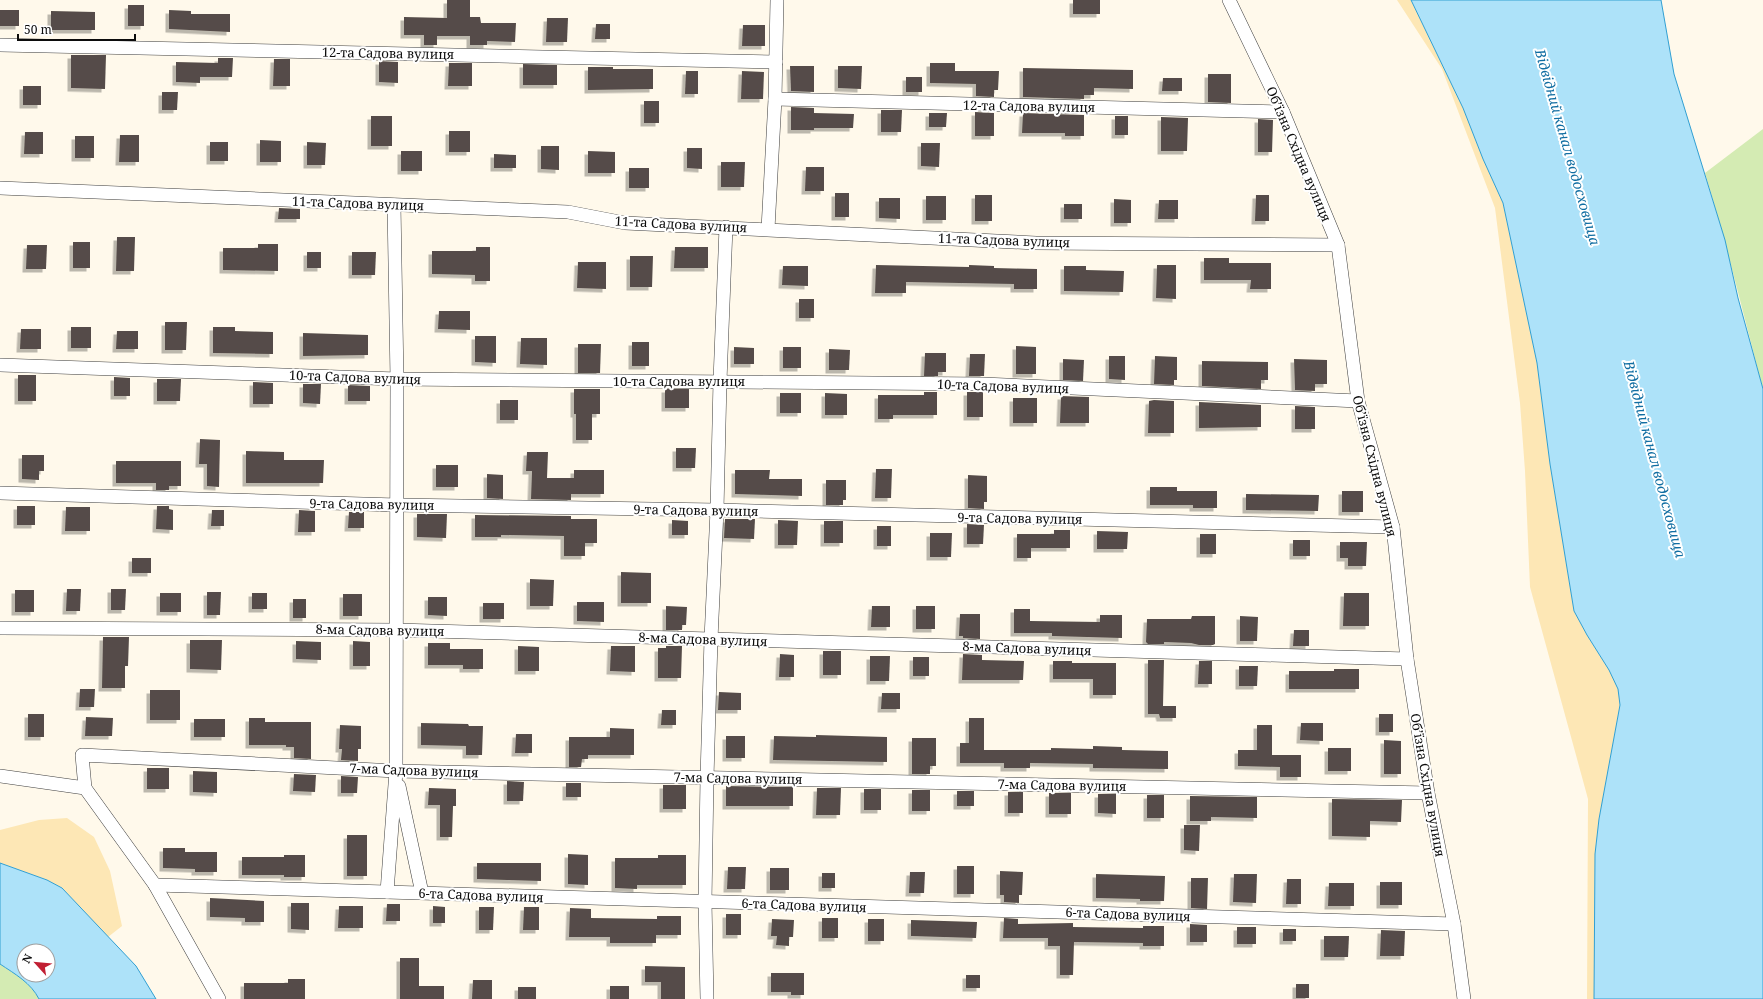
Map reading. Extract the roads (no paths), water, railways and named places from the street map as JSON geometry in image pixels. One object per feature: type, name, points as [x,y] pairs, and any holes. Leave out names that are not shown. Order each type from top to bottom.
[{"type":"street","points":[[768,229],[775,99],[777,0]]},
{"type":"street","name":"Обʼїзна Східна вулиця","points":[[1229,0],[1283,112],[1338,245],[1358,401],[1393,527],[1407,659],[1428,793],[1454,924],[1464,999]]},
{"type":"street","name":"12-та Садова вулиця","points":[[0,45],[776,62]]},
{"type":"street","name":"12-та Садова вулиця","points":[[775,99],[1283,112]]},
{"type":"street","name":"11-та Садова вулиця","points":[[0,188],[568,212],[625,223],[1036,243],[1338,245]]},
{"type":"street","points":[[387,892],[396,771],[397,379],[394,205]]},
{"type":"street","points":[[707,999],[705,902],[707,778],[726,227]]},
{"type":"street","name":"10-та Садова вулиця","points":[[0,365],[397,379],[983,384],[1358,401]]},
{"type":"street","name":"9-та Садова вулиця","points":[[0,493],[397,505],[717,510],[1393,527]]},
{"type":"street","name":"8-ма Садова вулиця","points":[[0,628],[397,630],[1407,659]]},
{"type":"street","name":"7-ма Садова вулиця","points":[[85,788],[82,755],[396,771],[1428,793]]},
{"type":"street","points":[[396,771],[422,893]]},
{"type":"street","points":[[0,776],[85,788],[155,885],[219,999]]},
{"type":"street","name":"6-та Садова вулиця","points":[[155,885],[1454,924]]},
{"type":"water","name":"Відвідний канал водосховища","points":[[1411,0],[1661,0],[1674,74],[1725,240],[1738,298],[1763,389],[1763,999],[1594,999],[1595,854],[1599,819],[1620,705],[1618,689],[1609,670],[1574,611],[1550,464],[1537,363],[1503,203],[1483,159],[1463,108]]},
{"type":"water","points":[[0,863],[47,880],[62,888],[136,966],[156,999],[39,999],[32,988],[26,983],[56,983],[56,943],[16,943],[16,974],[0,964]]}]
